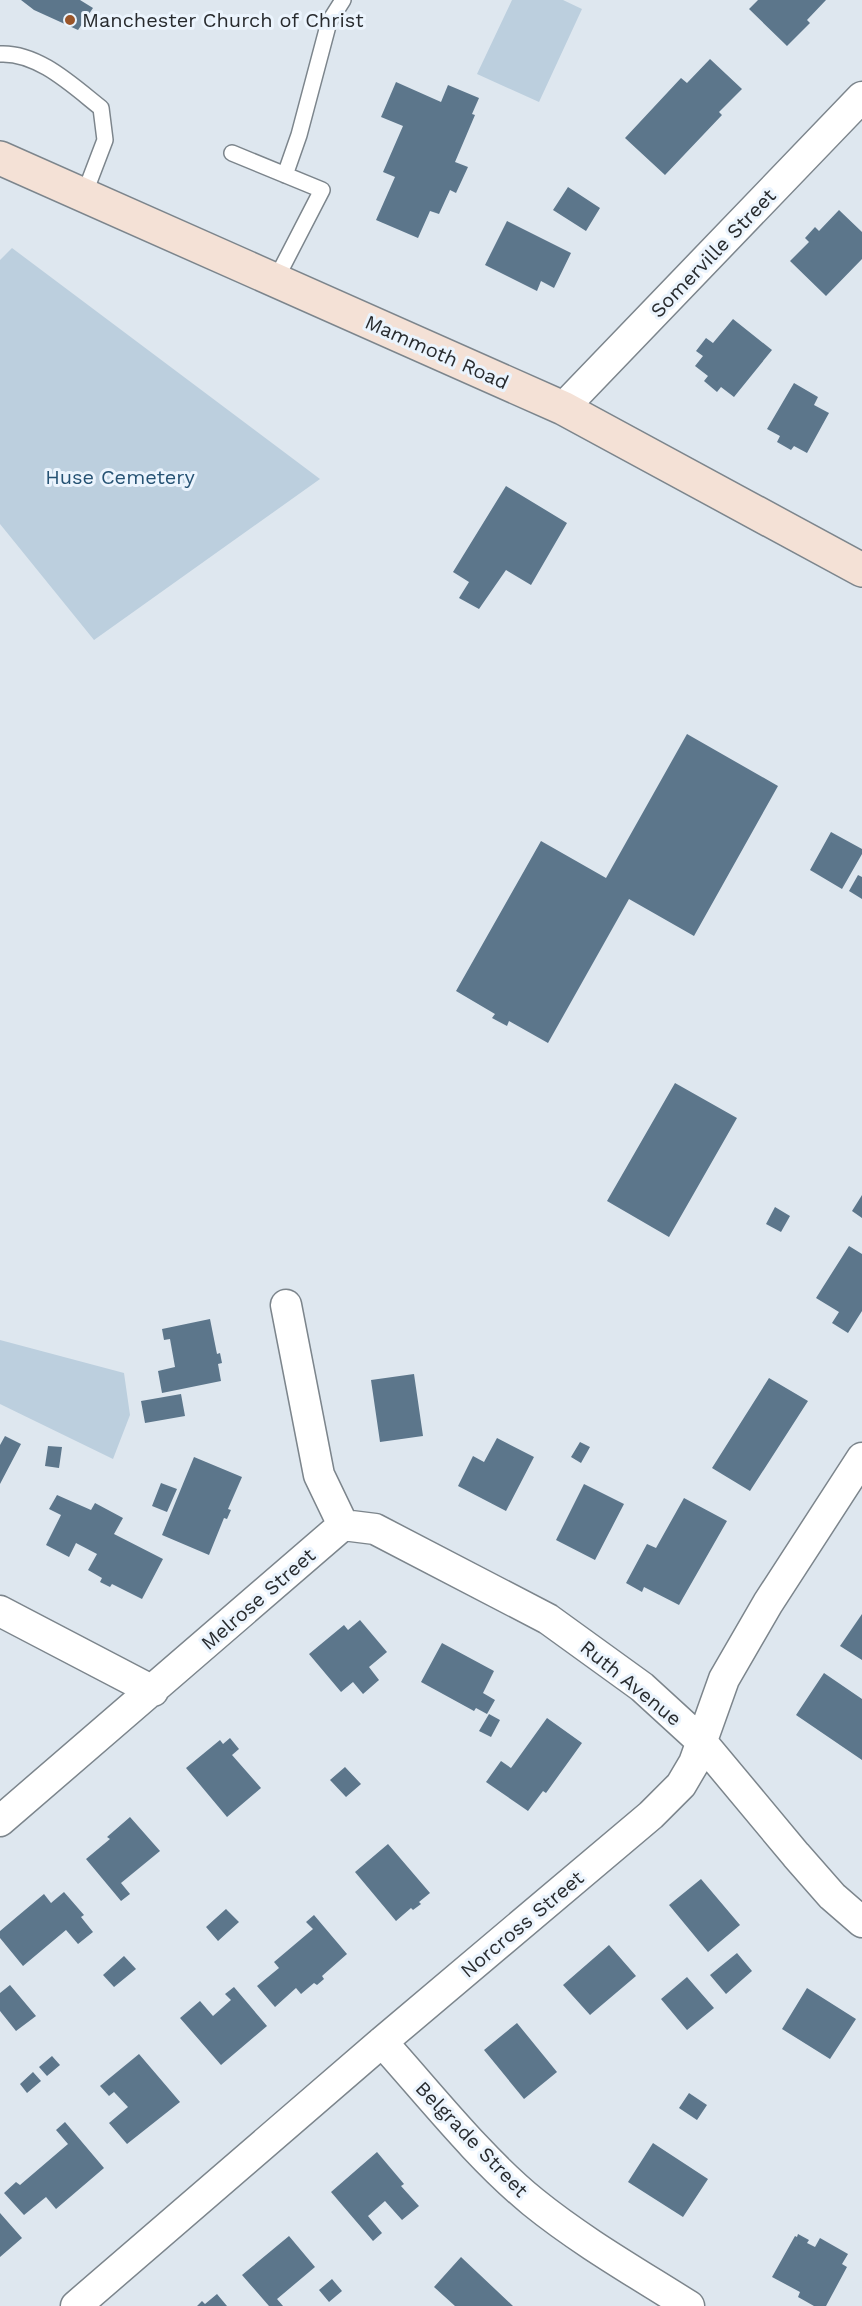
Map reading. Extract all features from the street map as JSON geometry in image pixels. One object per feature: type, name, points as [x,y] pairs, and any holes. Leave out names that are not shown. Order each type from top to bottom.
[{"type":"main road","name":"Mammoth Road","points":[[0,158],[563,408],[862,570]]},
{"type":"street","name":"Somerville Street","points":[[563,408],[862,97]]},
{"type":"street","points":[[286,1305],[319,1475],[343,1525]]},
{"type":"street","name":"Norcross Street","points":[[76,2306],[382,2042],[651,1815],[681,1785],[694,1763],[724,1679],[768,1603],[862,1458]]},
{"type":"street","name":"Melrose Street","points":[[0,1821],[343,1525]]},
{"type":"street","name":"Ruth Avenue","points":[[343,1525],[375,1529],[548,1619],[642,1687],[701,1741],[832,1896],[862,1922]]},
{"type":"street","points":[[0,1611],[153,1691]]},
{"type":"street","name":"Belgrade Street","points":[[382,2042],[493,2166],[532,2202],[584,2239],[689,2306]]},
{"type":"lane","points":[[285,175],[299,135],[329,22],[343,0]]},
{"type":"lane","points":[[0,54],[6,53],[38,62],[101,108],[105,140],[84,195]]},
{"type":"lane","points":[[232,153],[322,190],[275,281]]},
{"type":"green space","points":[[512,0],[563,0],[582,9],[539,102],[477,74]]},
{"type":"green space","name":"Huse Cemetery","points":[[12,248],[320,479],[94,640],[0,524],[0,260]]},
{"type":"green space","points":[[0,1340],[124,1373],[130,1415],[113,1459],[0,1404]]},
{"type":"building","name":"Manchester Church of Christ","points":[[21,0],[80,0],[93,8],[78,30],[34,10]]},
{"type":"building","points":[[758,0],[826,0],[807,20],[810,23],[787,46],[749,9]]},
{"type":"building","points":[[710,59],[742,89],[719,112],[722,115],[665,175],[625,138],[681,78],[687,83]]},
{"type":"building","points":[[396,82],[441,102],[448,85],[479,98],[472,114],[475,115],[455,162],[468,167],[456,193],[450,190],[439,214],[430,211],[418,238],[376,220],[395,177],[383,172],[403,126],[381,117]]},
{"type":"building","points":[[568,187],[600,208],[586,231],[553,210]]},
{"type":"building","points":[[839,210],[862,232],[862,259],[826,296],[790,261],[809,242],[805,238],[815,227],[819,231]]},
{"type":"building","points":[[507,221],[571,253],[554,288],[541,281],[537,291],[485,265]]},
{"type":"building","points":[[733,319],[772,350],[734,397],[721,387],[717,392],[704,381],[708,376],[695,366],[703,356],[696,351],[706,338],[713,343]]},
{"type":"building","points":[[794,383],[818,397],[814,405],[829,413],[807,453],[794,446],[791,450],[777,442],[780,436],[767,429]]},
{"type":"building","points":[[506,486],[567,523],[531,585],[506,570],[479,609],[459,598],[469,582],[453,572]]},
{"type":"building","points":[[687,734],[778,786],[694,936],[629,899],[548,1043],[509,1021],[507,1026],[492,1018],[495,1014],[456,991],[541,841],[606,878]]},
{"type":"building","points":[[831,832],[862,849],[862,854],[842,889],[810,870]]},
{"type":"building","points":[[858,875],[862,877],[862,899],[849,891]]},
{"type":"building","points":[[675,1083],[737,1118],[669,1237],[607,1201]]},
{"type":"building","points":[[862,1195],[862,1218],[852,1211]]},
{"type":"building","points":[[775,1207],[790,1216],[781,1232],[766,1224]]},
{"type":"building","points":[[849,1246],[862,1254],[862,1311],[848,1333],[832,1323],[839,1312],[816,1298]]},
{"type":"building","points":[[210,1319],[217,1354],[220,1353],[222,1363],[218,1364],[221,1381],[162,1393],[158,1371],[175,1367],[170,1339],[164,1340],[162,1329]]},
{"type":"building","points":[[414,1374],[423,1436],[380,1442],[371,1380]]},
{"type":"building","points":[[769,1378],[808,1401],[750,1491],[712,1468]]},
{"type":"building","points":[[181,1394],[185,1416],[145,1423],[141,1401]]},
{"type":"building","points":[[5,1436],[21,1444],[0,1484],[0,1445]]},
{"type":"building","points":[[497,1438],[534,1457],[506,1511],[458,1486],[473,1456],[484,1462]]},
{"type":"building","points":[[580,1442],[590,1447],[581,1463],[571,1457]]},
{"type":"building","points":[[48,1446],[62,1447],[59,1468],[45,1466]]},
{"type":"building","points":[[194,1457],[242,1477],[228,1509],[231,1510],[227,1519],[224,1518],[209,1555],[162,1535]]},
{"type":"building","points":[[161,1483],[177,1489],[167,1512],[152,1506]]},
{"type":"building","points":[[584,1484],[624,1504],[595,1560],[556,1540]]},
{"type":"building","points":[[57,1495],[91,1510],[95,1503],[123,1518],[114,1534],[163,1559],[142,1599],[112,1584],[110,1587],[100,1582],[102,1578],[88,1570],[97,1554],[76,1543],[69,1557],[46,1545],[61,1515],[49,1509]]},
{"type":"building","points":[[684,1498],[727,1521],[679,1605],[644,1587],[642,1592],[626,1583],[647,1544],[656,1548]]},
{"type":"building","points":[[862,1614],[862,1660],[840,1646]]},
{"type":"building","points":[[360,1620],[387,1652],[369,1667],[379,1680],[363,1694],[353,1682],[341,1692],[309,1654],[344,1625],[348,1630]]},
{"type":"building","points":[[442,1643],[494,1671],[483,1693],[495,1700],[487,1714],[476,1708],[474,1711],[421,1682]]},
{"type":"building","points":[[824,1673],[862,1699],[862,1760],[796,1715]]},
{"type":"building","points":[[489,1714],[500,1720],[491,1737],[479,1731]]},
{"type":"building","points":[[547,1718],[582,1743],[546,1793],[543,1791],[528,1811],[486,1782],[501,1761],[511,1768]]},
{"type":"building","points":[[230,1738],[239,1749],[232,1755],[261,1788],[227,1817],[186,1768],[220,1740],[223,1744]]},
{"type":"building","points":[[345,1767],[361,1784],[346,1797],[330,1780]]},
{"type":"building","points":[[130,1817],[160,1851],[121,1883],[130,1894],[121,1901],[86,1859],[110,1839],[107,1837]]},
{"type":"building","points":[[388,1844],[430,1893],[419,1902],[421,1904],[413,1910],[411,1908],[396,1921],[355,1872]]},
{"type":"building","points":[[701,1879],[740,1925],[708,1952],[669,1905]]},
{"type":"building","points":[[64,1892],[84,1915],[81,1917],[93,1932],[78,1944],[66,1930],[23,1966],[0,1938],[0,1931],[44,1894],[51,1903]]},
{"type":"building","points":[[226,1909],[239,1922],[218,1941],[206,1927]]},
{"type":"building","points":[[314,1915],[347,1954],[322,1976],[324,1979],[317,1985],[314,1983],[301,1994],[296,1988],[275,2007],[257,1986],[279,1968],[274,1962],[313,1929],[306,1922]]},
{"type":"building","points":[[609,1945],[636,1976],[590,2015],[563,1985]]},
{"type":"building","points":[[737,1953],[752,1971],[726,1994],[710,1975]]},
{"type":"building","points":[[124,1956],[136,1969],[114,1987],[103,1975]]},
{"type":"building","points":[[687,1977],[714,2008],[687,2030],[661,1999]]},
{"type":"building","points":[[10,1985],[36,2016],[16,2031],[0,2011],[0,1993]]},
{"type":"building","points":[[234,1987],[267,2026],[221,2065],[180,2018],[200,2001],[213,2016],[231,2000],[225,1994]]},
{"type":"building","points":[[807,1988],[856,2019],[830,2059],[782,2029]]},
{"type":"building","points":[[517,2023],[557,2072],[524,2099],[484,2050]]},
{"type":"building","points":[[139,2054],[180,2102],[127,2144],[109,2123],[128,2107],[114,2092],[109,2096],[100,2086]]},
{"type":"building","points":[[52,2056],[60,2065],[47,2076],[39,2067]]},
{"type":"building","points":[[33,2072],[41,2081],[27,2093],[20,2084]]},
{"type":"building","points":[[689,2093],[707,2105],[697,2120],[679,2108]]},
{"type":"building","points":[[65,2122],[104,2168],[56,2209],[46,2197],[24,2215],[4,2193],[16,2182],[20,2185],[68,2144],[56,2130]]},
{"type":"building","points":[[653,2143],[708,2179],[683,2217],[628,2182]]},
{"type":"building","points":[[377,2152],[404,2184],[401,2186],[419,2206],[402,2220],[385,2201],[368,2216],[382,2233],[373,2241],[331,2192]]},
{"type":"building","points":[[0,2213],[22,2238],[0,2257]]},
{"type":"building","points":[[798,2234],[809,2240],[807,2243],[815,2247],[820,2238],[848,2254],[842,2264],[847,2267],[826,2306],[814,2306],[798,2297],[800,2292],[772,2277]]},
{"type":"building","points":[[289,2236],[315,2267],[277,2299],[283,2306],[269,2306],[242,2275]]},
{"type":"building","points":[[461,2257],[513,2306],[455,2306],[434,2287]]},
{"type":"building","points":[[332,2279],[342,2291],[329,2302],[319,2290]]},
{"type":"building","points":[[217,2294],[227,2306],[197,2306],[202,2301],[205,2304]]},
{"type":"place","name":"Manchester Church of Christ","points":[[70,20]]}]
